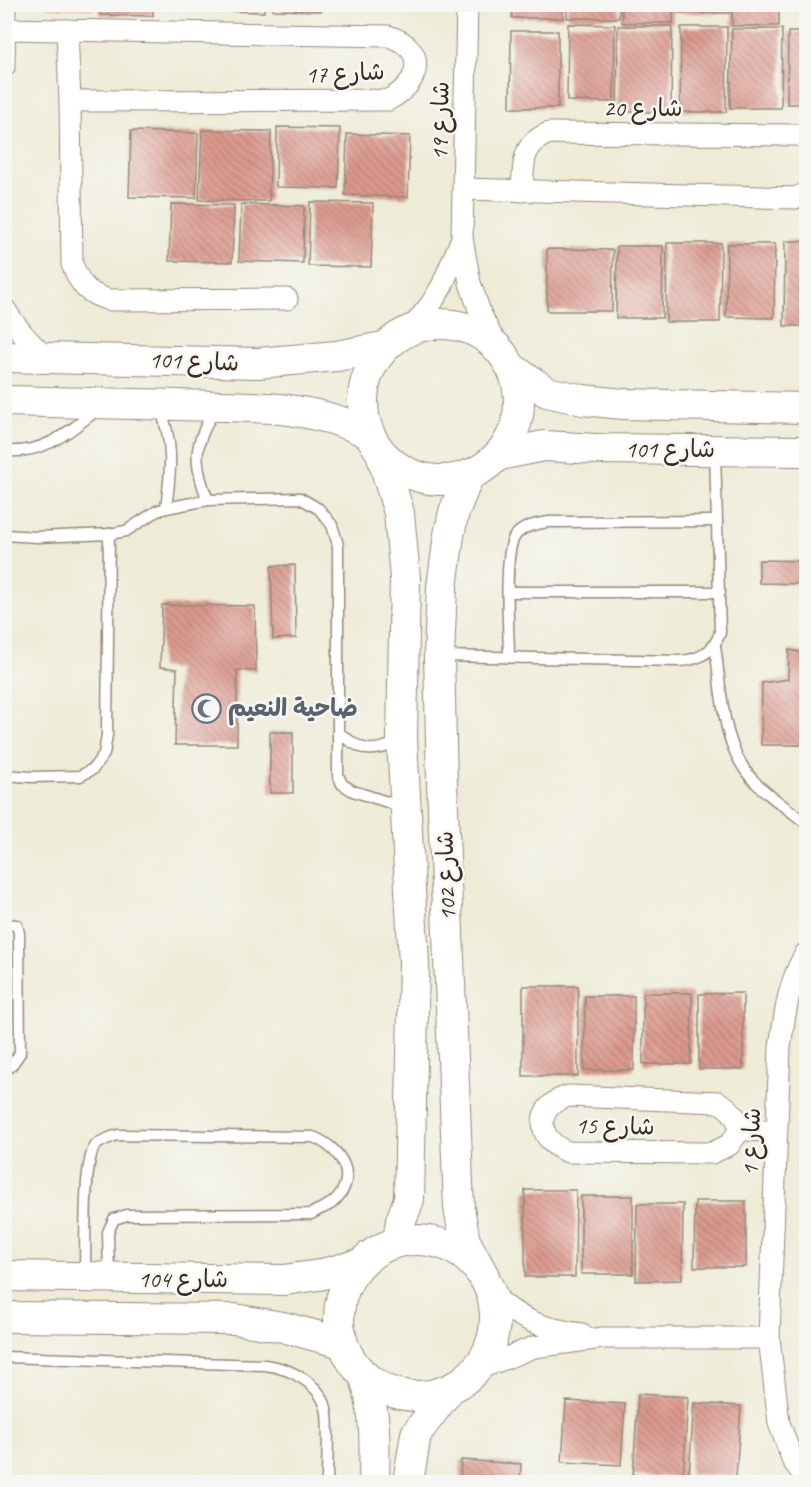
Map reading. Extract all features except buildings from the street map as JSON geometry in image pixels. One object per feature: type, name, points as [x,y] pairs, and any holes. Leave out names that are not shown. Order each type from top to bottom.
[{"type":"street","points":[[4,67],[5,4]]},
{"type":"street","name":"شارع 19","points":[[467,4],[462,238],[470,283],[481,315],[504,357]]},
{"type":"street","name":"شارع 17","points":[[6,29],[388,36],[405,42],[412,52],[416,66],[415,76],[410,85],[401,94],[388,100],[70,101]]},
{"type":"street","points":[[67,30],[72,264],[80,282],[93,295],[109,300],[287,299]]},
{"type":"street","name":"شارع 20","points":[[522,191],[525,156],[534,141],[549,133],[799,135],[807,138]]},
{"type":"street","points":[[464,189],[796,198],[807,193]]},
{"type":"street","name":"شارع 19","points":[[412,328],[442,286],[462,238]]},
{"type":"street","points":[[4,308],[28,342],[46,357]]},
{"type":"street","points":[[442,322],[471,328],[504,357],[520,398],[514,429],[499,455],[469,475],[438,481],[406,473],[374,443],[362,403],[367,373],[383,347],[412,328],[442,322]]},
{"type":"street","name":"شارع 101","points":[[4,357],[258,363],[336,356],[383,347]]},
{"type":"street","name":"شارع 101","points":[[504,357],[547,392],[583,400],[623,404],[807,408]]},
{"type":"street","name":"شارع 101","points":[[4,401],[256,407],[307,411],[346,422],[374,443]]},
{"type":"street","name":"شارع 102","points":[[374,443],[399,513],[405,578],[402,739],[414,964],[409,1199],[401,1221],[398,1241]]},
{"type":"street","name":"شارع 101","points":[[499,455],[544,446],[597,449],[807,451]]},
{"type":"street","name":"شارع 102","points":[[469,475],[454,512],[449,535],[442,587],[439,656],[459,1208],[465,1241],[488,1285]]},
{"type":"street","name":"شارع 1","points":[[807,953],[795,971],[780,1047],[770,1338],[779,1423],[793,1461],[807,1478]]},
{"type":"street","name":"شارع 15","points":[[569,1096],[706,1101],[718,1102],[728,1107],[738,1122],[740,1130],[729,1145],[712,1153],[568,1152],[552,1145],[543,1130],[542,1122],[549,1107],[563,1097],[569,1096]]},
{"type":"street","points":[[740,1130],[776,1131]]},
{"type":"street","points":[[449,1390],[420,1397],[391,1393],[365,1378],[351,1362],[342,1343],[338,1315],[344,1288],[360,1264],[377,1250],[398,1241],[431,1240],[461,1252],[506,1308],[524,1319],[556,1330],[603,1338]]},
{"type":"street","name":"شارع 104","points":[[4,1276],[284,1280],[319,1275],[360,1264]]},
{"type":"street","points":[[476,1370],[490,1347],[496,1321],[488,1285]]},
{"type":"street","name":"شارع 104","points":[[5,1318],[234,1319],[284,1327],[342,1343]]},
{"type":"street","points":[[408,1482],[416,1434],[449,1390],[476,1370],[534,1347],[603,1338],[770,1338]]},
{"type":"street","points":[[365,1378],[372,1401],[375,1434],[374,1482]]},
{"type":"lane","points":[[4,451],[15,452],[41,448],[64,435],[106,404]]},
{"type":"lane","points":[[159,405],[171,442],[171,468],[166,507]]},
{"type":"lane","points":[[208,500],[199,477],[197,452],[203,427],[217,406]]},
{"type":"lane","points":[[715,450],[720,592],[720,633],[715,646],[728,736],[742,765],[757,785],[807,823]]},
{"type":"lane","points":[[4,535],[36,537],[109,534],[126,531],[166,507],[208,500],[300,498],[319,509],[332,525],[338,545],[338,775],[342,784],[353,791],[404,807]]},
{"type":"lane","points":[[508,657],[508,553],[515,537],[523,529],[534,524],[548,522],[717,520]]},
{"type":"lane","points":[[4,775],[80,776],[93,769],[104,754],[107,735],[109,534]]},
{"type":"lane","points":[[508,592],[720,592]]},
{"type":"lane","points":[[439,656],[693,661],[715,646]]},
{"type":"lane","points":[[339,733],[355,746],[368,750],[384,749],[402,739]]},
{"type":"lane","points":[[4,924],[17,926],[19,933],[20,1053],[11,1066],[4,1071]]},
{"type":"lane","points":[[117,1135],[313,1137],[333,1149],[346,1169],[343,1188],[332,1203],[311,1214],[127,1215],[114,1219],[108,1232],[97,1278],[88,1166],[95,1146],[105,1140],[117,1135]]},
{"type":"lane","points":[[4,1357],[265,1365],[289,1370],[311,1385],[327,1411],[327,1482]]},
{"type":"place","name":"ضاحية النعيم","points":[[207,708]]}]
